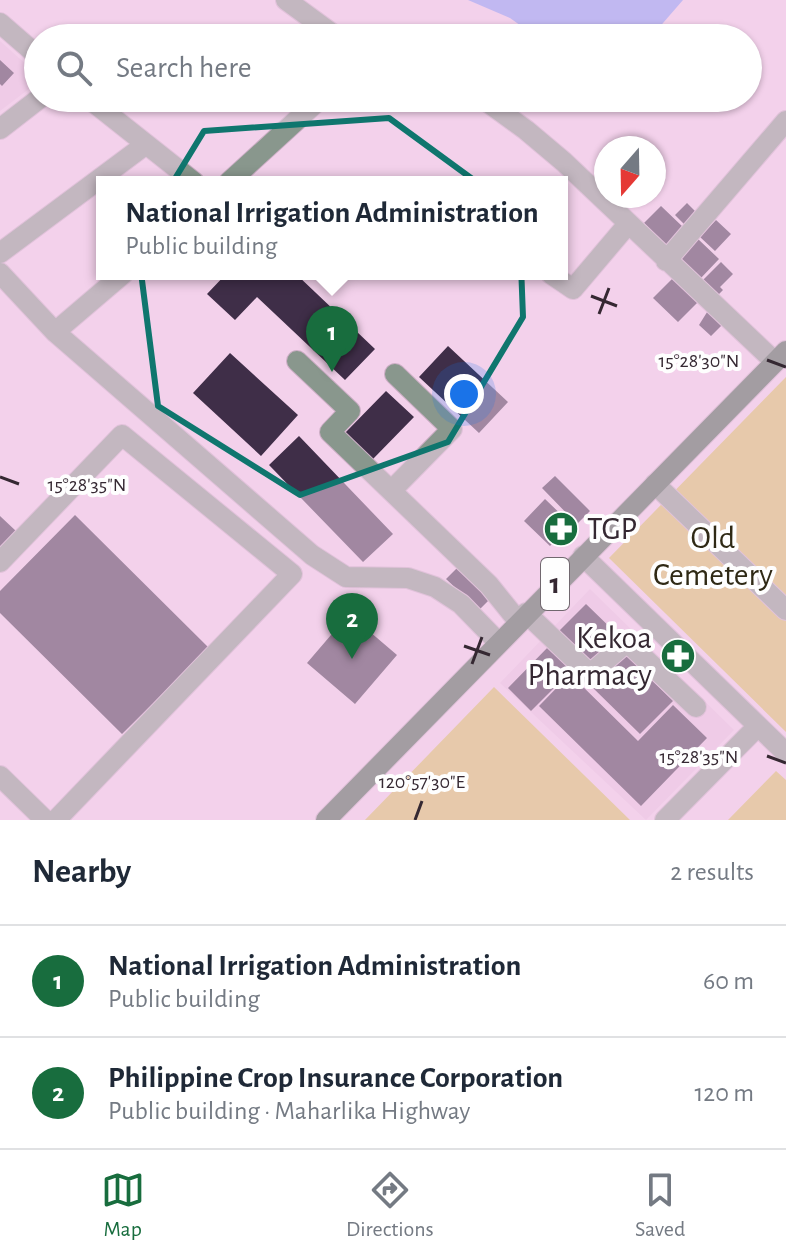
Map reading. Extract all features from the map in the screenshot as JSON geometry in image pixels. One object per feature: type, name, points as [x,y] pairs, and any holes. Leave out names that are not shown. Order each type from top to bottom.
[{"type":"main road","name":"1","points":[[326,820],[780,356]]},
{"type":"street","points":[[286,0],[319,24]]},
{"type":"street","points":[[0,23],[24,44]]},
{"type":"street","points":[[0,129],[24,110]]},
{"type":"street","points":[[105,112],[186,176]]},
{"type":"street","points":[[236,176],[306,112]]},
{"type":"street","points":[[501,112],[536,138],[666,261],[780,356]]},
{"type":"street","points":[[666,261],[786,121]]},
{"type":"street","points":[[103,176],[145,145]]},
{"type":"street","points":[[0,253],[96,181]]},
{"type":"street","points":[[560,280],[573,289],[628,224]]},
{"type":"street","points":[[0,273],[55,332],[312,555],[346,577],[408,578],[435,587],[461,604],[498,642]]},
{"type":"street","points":[[55,332],[116,280]]},
{"type":"street","points":[[297,361],[350,411],[330,432],[522,617],[590,674],[627,642],[696,707]]},
{"type":"street","points":[[392,490],[452,429],[395,374]]},
{"type":"street","points":[[0,562],[122,435],[292,574],[56,820]]},
{"type":"street","points":[[655,484],[786,610]]},
{"type":"street","points":[[583,556],[786,753]]},
{"type":"street","points":[[665,820],[758,726]]},
{"type":"street","points":[[0,776],[45,820]]},
{"type":"highlighted area","points":[[389,118],[519,213],[523,317],[448,442],[300,495],[158,406],[137,241],[204,131]]},
{"type":"shaded area","points":[[0,41],[24,62],[24,93],[0,111]]},
{"type":"shaded area","points":[[590,589],[734,730],[646,820],[500,683]]},
{"type":"green space","name":"Old Cemetery","points":[[786,377],[786,732],[609,558]]},
{"type":"green space","points":[[494,687],[630,820],[365,820]]},
{"type":"green space","points":[[776,771],[786,780],[786,820],[728,820]]},
{"type":"water","points":[[468,0],[683,0],[662,24],[518,24]]},
{"type":"building","points":[[0,60],[14,73],[2,86],[0,84]]},
{"type":"building","points":[[687,203],[698,214],[686,226],[675,215]]},
{"type":"building","points":[[659,208],[663,208],[684,228],[666,246],[644,223]]},
{"type":"building","points":[[716,220],[731,234],[715,251],[700,237]]},
{"type":"building","points":[[698,239],[719,259],[700,279],[679,260]]},
{"type":"building","points":[[721,262],[733,274],[720,287],[723,290],[718,295],[703,280]]},
{"type":"building","points":[[673,278],[698,302],[678,322],[653,298]]},
{"type":"building","points":[[220,280],[302,280],[375,349],[345,380],[257,297],[235,320],[207,294]]},
{"type":"building","points":[[709,309],[724,323],[711,336],[699,325]]},
{"type":"building","points":[[448,346],[508,402],[479,433],[419,377]]},
{"type":"building","points":[[230,353],[298,415],[261,456],[193,393]]},
{"type":"building","points":[[386,391],[414,417],[373,459],[345,433]]},
{"type":"building","points":[[299,436],[393,534],[363,562],[269,465]]},
{"type":"building","points":[[555,476],[590,511],[577,524],[542,488]]},
{"type":"building","points":[[545,499],[571,524],[550,546],[524,521]]},
{"type":"building","points":[[75,515],[209,648],[122,734],[0,613],[0,591]]},
{"type":"building","points":[[0,516],[17,532],[0,549]]},
{"type":"building","points":[[458,567],[491,598],[479,610],[446,579]]},
{"type":"building","points":[[586,604],[618,635],[590,664],[558,632]]},
{"type":"building","points":[[349,614],[397,655],[355,704],[307,663]]},
{"type":"building","points":[[549,646],[573,669],[531,711],[508,688]]},
{"type":"building","points":[[624,653],[673,701],[640,734],[591,686]]},
{"type":"building","points":[[570,674],[638,741],[673,705],[707,738],[641,806],[539,706]]},
{"type":"place","name":"National Irrigation Administration","points":[[332,372]]},
{"type":"place","name":"TGP","points":[[561,529]]},
{"type":"place","name":"Kekoa Pharmacy","points":[[678,656]]},
{"type":"place","name":"Philippine Crop Insurance Corporation","points":[[352,659]]}]
